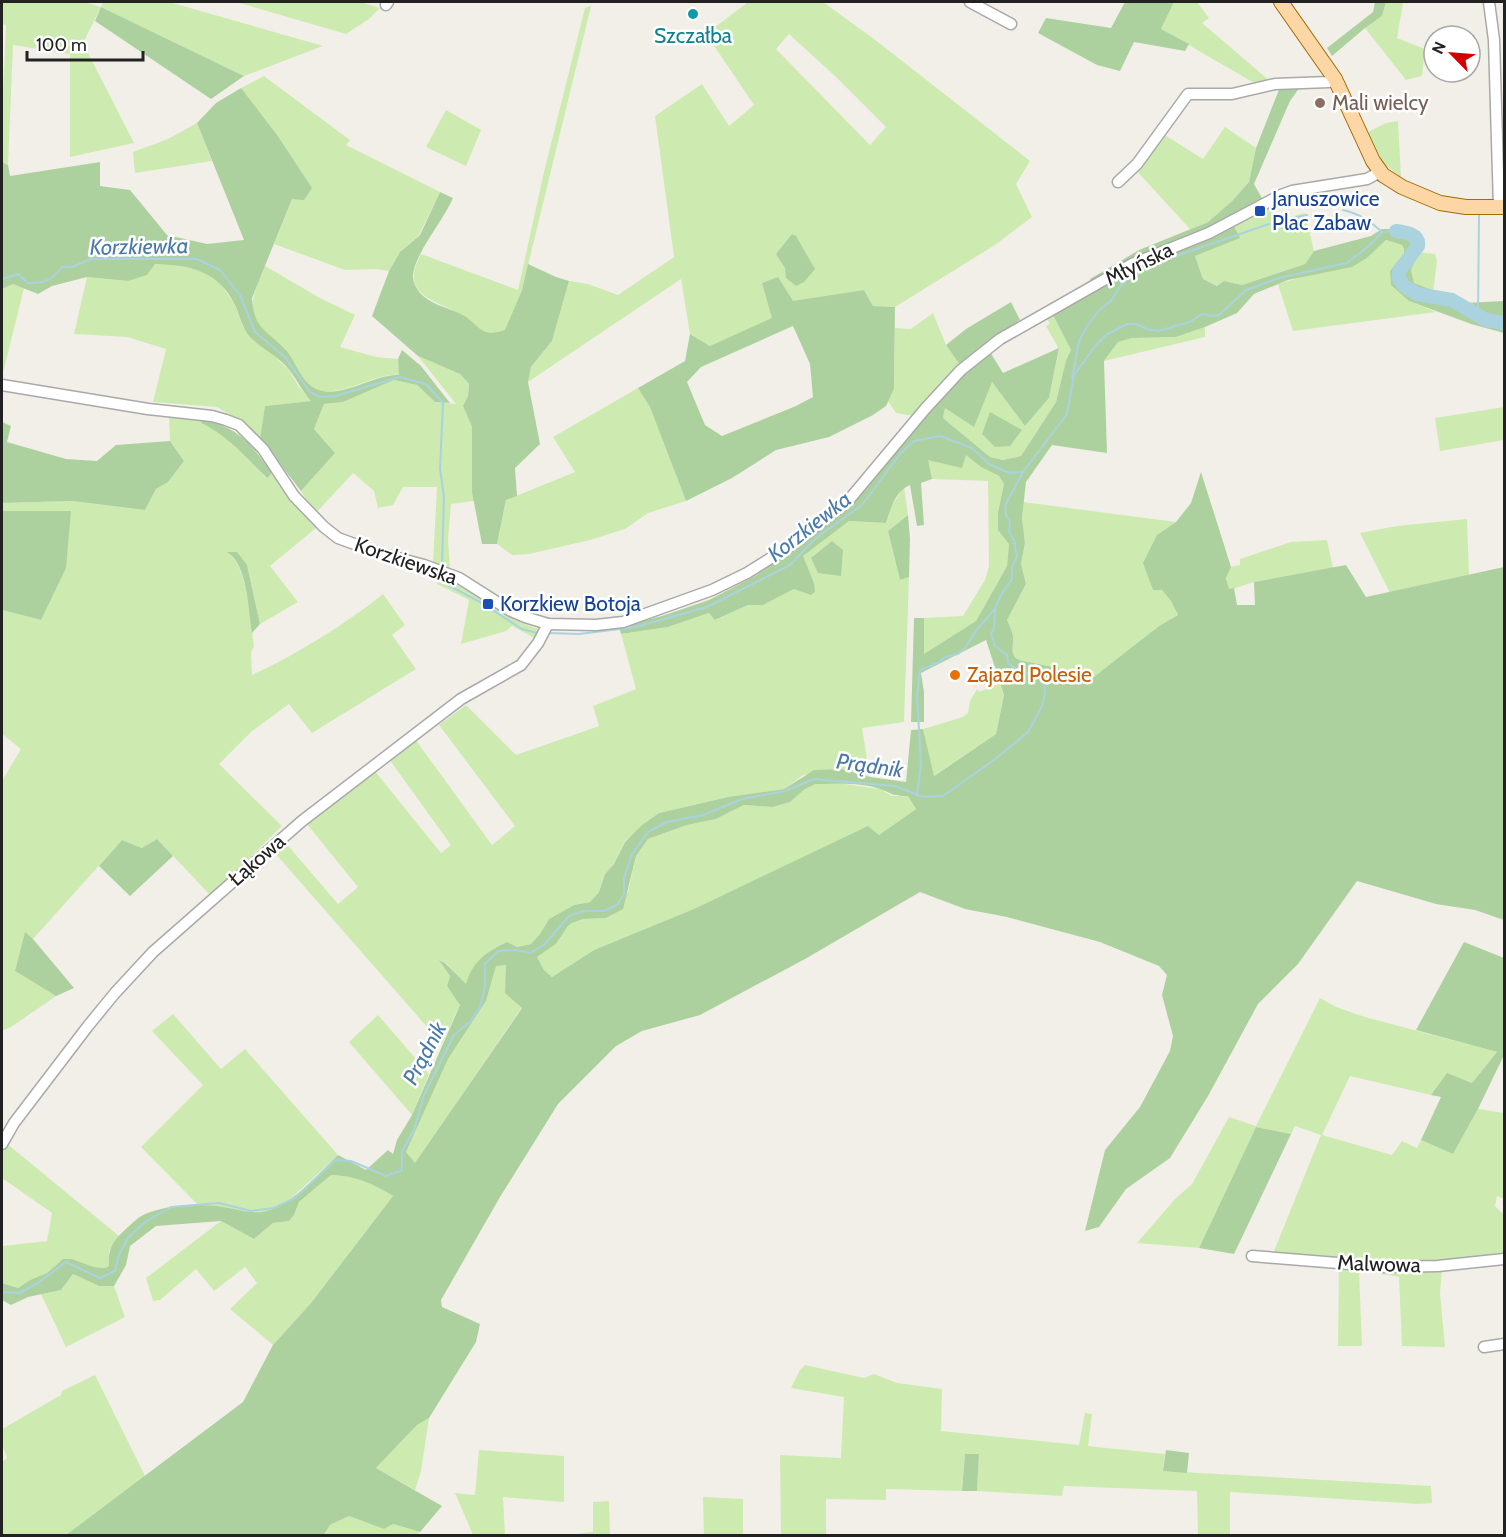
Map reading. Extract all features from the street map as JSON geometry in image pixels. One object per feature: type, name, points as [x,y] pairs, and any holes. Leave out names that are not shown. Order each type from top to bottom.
[{"type":"main road","points":[[1281,2],[1335,80],[1380,172],[1398,185],[1434,202],[1466,207],[1502,207]]},
{"type":"street","points":[[970,2],[1011,24]]},
{"type":"street","points":[[1490,2],[1502,207]]},
{"type":"street","points":[[1118,182],[1137,164],[1188,94],[1232,94],[1275,84],[1335,80]]},
{"type":"street","name":"Młyńska","points":[[924,409],[961,370],[999,339],[1132,264],[1209,233],[1281,195],[1292,191],[1367,179],[1380,172]]},
{"type":"street","name":"Korzkiewska","points":[[2,386],[148,409],[212,416],[239,425],[263,449],[294,496],[338,538],[379,554],[424,565],[459,578],[511,611],[548,624],[596,625],[623,622],[689,600],[747,573],[790,546],[848,501],[924,409]]},
{"type":"street","name":"Łąkowa","points":[[3,1141],[88,1026],[153,952],[302,821],[461,699],[521,665],[538,643],[548,624]]},
{"type":"street","name":"Malwowa","points":[[1252,1256],[1387,1268],[1438,1266],[1504,1259]]},
{"type":"street","points":[[1484,1347],[1504,1344]]},
{"type":"green space","points":[[2,2],[84,2],[101,7],[83,43],[134,143],[70,157],[70,54],[13,45],[8,165],[2,162],[6,25],[2,24]]},
{"type":"green space","points":[[103,2],[169,2],[323,46],[244,76],[101,7]]},
{"type":"green space","points":[[236,2],[361,2],[380,8],[369,19],[346,34]]},
{"type":"green space","points":[[748,2],[823,2],[1030,161],[1016,184],[1032,217],[995,245],[895,307],[873,306],[864,290],[792,302],[778,278],[762,283],[773,318],[710,346],[690,334],[681,279],[528,382],[531,367],[552,341],[569,281],[588,284],[618,295],[674,257],[655,116],[702,84],[729,126],[754,105],[706,34]],"holes":[[[789,34],[886,127],[870,145],[776,49]]]},
{"type":"green space","points":[[1125,2],[1174,2],[1161,29],[1189,44],[1185,51],[1134,42],[1120,71],[1097,65],[1038,33],[1046,18],[1111,28]]},
{"type":"green space","points":[[1174,2],[1197,2],[1209,18],[1202,23],[1271,82],[1256,84],[1161,29]]},
{"type":"green space","points":[[1375,2],[1386,2],[1382,16],[1332,56],[1327,48],[1373,12]]},
{"type":"green space","points":[[1386,2],[1403,3],[1397,38],[1422,48],[1422,76],[1406,80],[1365,28],[1382,16]]},
{"type":"green space","points":[[591,6],[522,290],[505,331],[486,332],[463,316],[423,295],[414,279],[415,268],[421,254],[518,290],[544,172],[585,8]]},
{"type":"green space","points":[[101,7],[244,76],[211,99],[95,21]]},
{"type":"green space","points":[[264,76],[350,140],[346,145],[440,192],[419,235],[400,252],[389,271],[345,270],[274,244],[292,199],[241,88]]},
{"type":"green space","points":[[1280,87],[1300,87],[1290,101],[1254,184],[1263,200],[1211,226],[1140,254],[1091,281],[1090,279],[1139,250],[1208,222],[1232,201],[1249,182],[1256,148]]},
{"type":"green space","points":[[241,88],[277,135],[312,188],[304,200],[292,199],[252,298],[255,316],[261,327],[287,351],[306,381],[319,390],[330,392],[342,390],[399,375],[398,359],[402,350],[421,366],[450,403],[435,402],[417,385],[394,380],[343,402],[324,404],[314,429],[335,453],[301,491],[260,438],[265,406],[311,401],[286,366],[248,334],[235,305],[221,284],[212,277],[191,268],[155,264],[147,275],[128,281],[87,277],[52,286],[38,294],[13,284],[2,289],[2,162],[8,165],[10,176],[100,162],[100,186],[130,190],[167,235],[207,244],[244,240],[197,123],[216,103]]},
{"type":"green space","points":[[446,110],[481,130],[466,166],[426,147]]},
{"type":"green space","points":[[1398,121],[1401,177],[1383,163],[1368,132],[1386,123]]},
{"type":"green space","points":[[197,123],[212,161],[135,173],[133,152],[168,139]]},
{"type":"green space","points":[[1225,127],[1256,148],[1249,182],[1208,222],[1190,229],[1135,169],[1163,134],[1203,159]]},
{"type":"green space","points":[[440,192],[453,198],[418,258],[413,276],[417,289],[429,300],[461,314],[485,332],[490,333],[505,330],[522,290],[528,264],[569,281],[552,341],[531,367],[528,382],[540,444],[515,468],[517,496],[506,500],[497,544],[482,544],[472,492],[472,427],[463,406],[468,396],[469,384],[460,374],[418,356],[372,316],[389,271],[400,252],[420,235]]},
{"type":"green space","points":[[1273,203],[1279,220],[1305,213],[1314,251],[1305,264],[1242,285],[1224,281],[1218,286],[1203,279],[1195,256],[1239,238],[1234,226]]},
{"type":"green space","points":[[1234,226],[1240,238],[1195,256],[1203,279],[1217,286],[1224,281],[1242,285],[1305,264],[1314,251],[1371,236],[1382,229],[1400,229],[1417,234],[1424,240],[1411,270],[1414,283],[1464,303],[1504,301],[1504,333],[1471,324],[1409,301],[1391,285],[1390,271],[1404,253],[1404,249],[1402,245],[1386,240],[1367,258],[1352,267],[1288,280],[1254,294],[1237,313],[1205,327],[1176,337],[1132,338],[1118,342],[1104,361],[1107,453],[1052,445],[1026,482],[1022,518],[1025,543],[1021,564],[1026,584],[1007,620],[1013,636],[1014,656],[1019,660],[1058,668],[1085,684],[1159,626],[1178,615],[1162,590],[1153,590],[1143,563],[1157,535],[1176,522],[1191,503],[1201,472],[1231,567],[1226,578],[1229,589],[1234,588],[1237,605],[1255,605],[1254,582],[1346,565],[1366,597],[1504,567],[1504,920],[1475,910],[1436,904],[1357,881],[1298,964],[1258,1004],[1208,1096],[1170,1158],[1126,1189],[1099,1227],[1085,1231],[1105,1150],[1140,1107],[1170,1051],[1173,1036],[1162,995],[1167,975],[1159,966],[1100,942],[1007,917],[965,909],[920,892],[805,959],[700,1015],[642,1031],[616,1046],[558,1104],[500,1197],[441,1300],[442,1307],[480,1324],[476,1342],[429,1418],[417,1425],[376,1468],[442,1506],[420,1532],[393,1524],[384,1529],[349,1516],[330,1525],[324,1535],[66,1535],[243,1402],[273,1345],[311,1303],[393,1196],[363,1181],[331,1175],[299,1202],[289,1221],[273,1223],[254,1239],[221,1221],[156,1226],[130,1246],[126,1265],[114,1286],[99,1286],[73,1274],[61,1290],[28,1297],[11,1305],[2,1300],[2,1283],[18,1288],[47,1273],[63,1259],[72,1259],[94,1267],[105,1268],[109,1266],[111,1248],[116,1240],[139,1218],[153,1211],[197,1205],[219,1206],[250,1212],[265,1211],[288,1201],[338,1155],[366,1170],[388,1150],[393,1154],[397,1140],[412,1115],[460,1005],[447,986],[450,976],[439,960],[466,984],[472,969],[492,950],[507,942],[517,947],[531,944],[549,919],[574,905],[590,902],[599,892],[605,874],[614,864],[625,842],[659,813],[728,797],[784,789],[814,770],[842,769],[870,777],[906,782],[911,730],[923,729],[934,776],[996,734],[1004,695],[986,640],[921,673],[924,692],[924,722],[911,722],[914,618],[924,618],[924,654],[976,621],[1007,566],[1009,544],[998,530],[998,512],[1004,484],[999,476],[981,467],[966,455],[962,468],[928,460],[932,479],[921,483],[924,525],[917,526],[910,485],[897,496],[886,523],[849,521],[803,556],[814,583],[815,592],[811,595],[794,589],[763,605],[748,605],[715,620],[709,613],[668,627],[621,634],[619,627],[662,616],[709,600],[757,575],[841,513],[961,373],[990,352],[1003,373],[1059,348],[1049,398],[1025,426],[992,382],[974,427],[945,408],[943,418],[990,457],[1003,460],[1021,456],[1056,402],[1066,360],[1071,350],[1053,315],[1086,294],[1150,260]],"holes":[[[816,784],[865,785],[896,795],[908,796],[916,809],[879,835],[868,826],[696,908],[594,950],[552,977],[544,970],[537,957],[556,944],[568,926],[583,919],[606,918],[623,909],[636,856],[648,839],[687,825],[716,819],[744,805],[773,807],[790,802],[805,789]],[[506,965],[505,993],[522,1008],[415,1163],[406,1152],[448,1059],[486,1001],[496,966]]]},
{"type":"green space","points":[[792,234],[796,236],[815,269],[804,282],[796,286],[786,278],[785,268],[776,254]]},
{"type":"green space","points":[[1386,240],[1402,245],[1404,249],[1404,253],[1390,271],[1409,301],[1436,312],[1293,331],[1278,284],[1367,258]]},
{"type":"green space","points":[[1419,252],[1435,254],[1437,261],[1433,292],[1414,284],[1411,270]]},
{"type":"green space","points":[[155,264],[171,264],[203,271],[218,280],[234,303],[243,327],[288,369],[311,401],[265,406],[260,438],[239,420],[217,407],[153,402],[166,349],[127,337],[74,334],[87,277],[128,281]]},
{"type":"green space","points":[[265,266],[320,298],[355,315],[340,347],[376,357],[398,359],[400,375],[381,377],[333,391],[323,391],[310,385],[300,374],[289,354],[261,327],[255,317],[253,298]]},
{"type":"green space","points":[[778,277],[793,301],[864,290],[873,306],[895,307],[894,389],[886,406],[873,415],[829,437],[776,450],[732,478],[686,501],[650,407],[638,388],[685,361],[690,334],[710,346],[772,318],[762,283]],"holes":[[[793,326],[810,364],[813,397],[722,436],[705,425],[687,382],[701,367]]]},
{"type":"green space","points":[[13,284],[24,288],[2,377],[2,289]]},
{"type":"green space","points":[[1011,302],[1020,320],[992,338],[960,365],[946,345],[966,329]]},
{"type":"green space","points":[[933,313],[946,345],[960,365],[914,416],[896,413],[888,401],[894,389],[895,328],[911,329]]},
{"type":"green space","points":[[1053,315],[1071,350],[1066,360],[1056,402],[1021,456],[1003,460],[990,457],[943,418],[945,408],[992,382],[1025,426],[1049,398],[1059,349],[1046,326],[1050,324],[1047,318]]},
{"type":"green space","points":[[1205,327],[1205,337],[1104,361],[1118,342],[1132,338],[1176,337]]},
{"type":"green space","points":[[418,356],[460,374],[469,384],[468,396],[463,406],[472,427],[474,501],[451,504],[448,540],[450,568],[433,563],[437,487],[403,487],[393,505],[378,508],[374,491],[353,473],[315,514],[301,491],[335,453],[314,429],[324,404],[343,402],[394,380],[417,385],[435,402],[456,404]]},
{"type":"green space","points":[[638,388],[650,406],[686,501],[648,513],[625,529],[590,540],[529,554],[512,555],[497,544],[506,500],[575,472],[553,437]]},
{"type":"green space","points":[[1504,407],[1504,440],[1440,451],[1435,418]]},
{"type":"green space","points":[[990,412],[1022,430],[1010,446],[995,447],[982,434]]},
{"type":"green space","points":[[169,417],[202,420],[201,423],[228,440],[266,478],[272,473],[288,496],[316,528],[270,566],[298,602],[260,624],[247,565],[228,553],[240,570],[250,610],[254,646],[251,653],[252,675],[319,639],[383,594],[405,625],[392,635],[416,669],[312,733],[289,704],[251,732],[219,764],[282,826],[211,896],[157,839],[142,848],[122,840],[33,939],[26,933],[15,971],[56,996],[2,1031],[2,781],[21,749],[2,734],[2,610],[41,620],[71,511],[2,511],[2,503],[72,501],[145,510],[156,489],[168,482],[184,461],[170,441]]},
{"type":"green space","points":[[202,420],[235,432],[251,446],[272,473],[267,478],[228,440],[201,423]]},
{"type":"green space","points":[[2,422],[11,426],[7,442],[66,459],[97,461],[116,445],[170,441],[184,461],[168,482],[156,489],[145,510],[72,501],[2,503]]},
{"type":"green space","points":[[966,454],[981,467],[999,476],[1004,484],[998,512],[1009,544],[1007,566],[976,621],[923,655],[924,618],[963,616],[985,580],[989,566],[988,481],[932,479],[927,460]]},
{"type":"green space","points":[[904,487],[908,515],[888,531],[900,580],[909,577],[904,722],[862,728],[870,777],[842,769],[803,775],[784,789],[728,797],[659,813],[625,841],[614,864],[605,874],[599,892],[590,902],[574,905],[549,919],[531,944],[517,947],[466,985],[446,963],[440,960],[450,976],[447,986],[460,1004],[442,1044],[274,852],[285,842],[338,904],[358,887],[306,823],[374,770],[441,853],[451,845],[389,759],[415,739],[492,845],[515,826],[439,725],[466,705],[516,755],[599,726],[593,706],[636,689],[621,634],[668,627],[709,613],[716,620],[748,605],[763,605],[794,589],[814,583],[802,556],[849,521],[886,523],[891,507]]},
{"type":"green space","points":[[1023,502],[1176,522],[1157,535],[1162,590],[1178,615],[1159,626],[1085,685],[1058,668],[1019,660],[1014,656],[1013,636],[1007,620],[1026,584],[1021,564],[1025,543]]},
{"type":"green space","points":[[2,511],[71,511],[66,568],[41,620],[2,610]]},
{"type":"green space","points":[[908,515],[909,577],[900,580],[888,531]]},
{"type":"green space","points":[[1467,519],[1469,575],[1390,593],[1360,533],[1397,526]]},
{"type":"green space","points":[[1327,540],[1333,568],[1254,582],[1229,590],[1226,577],[1231,567],[1240,565],[1240,559],[1291,542]]},
{"type":"green space","points":[[832,541],[843,550],[841,576],[818,573],[811,558]]},
{"type":"green space","points":[[227,552],[237,552],[247,565],[260,624],[252,633],[243,577],[234,558]]},
{"type":"green space","points":[[437,576],[463,588],[512,618],[539,629],[536,639],[512,626],[506,631],[461,644],[469,600],[437,584]]},
{"type":"green space","points":[[1000,683],[1004,695],[996,734],[933,776],[923,729],[963,717],[968,713],[970,701],[977,689],[979,692]]},
{"type":"green space","points":[[816,784],[845,784],[880,789],[892,796],[908,796],[916,809],[879,835],[868,827],[696,908],[594,950],[552,977],[544,970],[537,957],[556,944],[568,926],[583,919],[606,918],[628,892],[636,856],[648,839],[687,825],[716,819],[744,805],[773,807],[790,802],[805,789]]},
{"type":"green space","points":[[157,839],[173,856],[130,896],[99,866],[122,840],[142,848]]},
{"type":"green space","points":[[25,932],[74,988],[56,996],[15,971]]},
{"type":"green space","points":[[1464,942],[1504,958],[1504,1055],[1453,1154],[1421,1140],[1441,1097],[1431,1095],[1447,1073],[1472,1083],[1497,1052],[1416,1030]]},
{"type":"green space","points":[[496,965],[506,965],[522,1007],[415,1164],[406,1152],[448,1059],[486,1001]]},
{"type":"green space","points":[[1320,998],[1336,1007],[1365,1017],[1497,1052],[1472,1083],[1447,1074],[1431,1095],[1350,1076],[1322,1135],[1392,1155],[1402,1141],[1417,1148],[1421,1140],[1453,1154],[1478,1109],[1504,1113],[1504,1199],[1497,1196],[1495,1206],[1504,1215],[1504,1261],[1442,1269],[1440,1293],[1445,1347],[1402,1346],[1399,1277],[1359,1270],[1362,1346],[1338,1346],[1339,1266],[1270,1261],[1321,1135],[1295,1126],[1291,1134],[1256,1127],[1199,1248],[1137,1243],[1175,1199],[1192,1184],[1229,1117],[1256,1126]]},
{"type":"green space","points":[[173,1014],[221,1069],[245,1049],[338,1155],[285,1204],[270,1211],[250,1213],[228,1208],[199,1206],[141,1147],[203,1085],[152,1031]]},
{"type":"green space","points":[[378,1015],[429,1074],[412,1115],[349,1042]]},
{"type":"green space","points":[[1256,1127],[1291,1134],[1234,1254],[1199,1248]]},
{"type":"green space","points":[[5,1142],[119,1236],[109,1251],[110,1266],[94,1267],[72,1259],[63,1259],[47,1273],[18,1288],[2,1283],[2,1246],[47,1241],[52,1213],[2,1178]]},
{"type":"green space","points":[[331,1175],[364,1181],[393,1196],[311,1303],[273,1345],[230,1309],[257,1283],[245,1267],[214,1291],[196,1269],[160,1300],[153,1301],[146,1278],[221,1221],[254,1239],[273,1223],[289,1221],[299,1202]]},
{"type":"green space","points":[[73,1274],[99,1286],[114,1286],[125,1317],[66,1347],[41,1294],[61,1290]]},
{"type":"green space","points":[[805,1365],[864,1378],[874,1374],[897,1383],[942,1389],[941,1431],[1079,1445],[1085,1413],[1092,1414],[1088,1446],[1165,1454],[1163,1471],[1431,1486],[1432,1503],[1230,1492],[1230,1535],[1198,1535],[1197,1491],[1064,1486],[1062,1496],[977,1491],[979,1454],[965,1454],[962,1491],[886,1489],[886,1500],[826,1499],[826,1535],[781,1535],[780,1455],[841,1458],[844,1397],[791,1388]]},
{"type":"green space","points":[[95,1375],[145,1476],[66,1535],[2,1535],[2,1462],[7,1458],[2,1444],[2,1429],[61,1395],[62,1391]]},
{"type":"green space","points":[[429,1418],[421,1471],[415,1490],[376,1468],[417,1425]]},
{"type":"green space","points":[[479,1450],[564,1456],[564,1502],[503,1497],[505,1535],[473,1535],[455,1493],[475,1495]]},
{"type":"green space","points":[[1166,1450],[1189,1453],[1187,1473],[1163,1471]]},
{"type":"green space","points":[[965,1454],[979,1454],[977,1491],[962,1491]]},
{"type":"green space","points":[[703,1497],[743,1499],[743,1535],[704,1535]]},
{"type":"green space","points":[[609,1501],[610,1535],[567,1535],[593,1532],[593,1502]]},
{"type":"green space","points":[[349,1516],[384,1529],[393,1524],[419,1532],[423,1528],[417,1535],[324,1536],[330,1525]]},
{"type":"waterway","points":[[1343,210],[1364,218],[1382,232]]},
{"type":"waterway","points":[[1294,218],[1307,215]]},
{"type":"waterway","points":[[1478,314],[1479,215]]},
{"type":"waterway","points":[[1072,378],[1079,341],[1086,328],[1098,311],[1111,301],[1121,285],[1137,272],[1159,262],[1269,224]]},
{"type":"waterway","name":"Prądnik","points":[[2,1292],[19,1293],[38,1283],[66,1262],[100,1278],[115,1271],[119,1255],[128,1238],[145,1222],[171,1207],[219,1203],[251,1211],[274,1208],[295,1198],[335,1160],[351,1161],[386,1176],[402,1170],[402,1151],[414,1130],[424,1095],[454,1035],[470,1022],[480,1007],[485,986],[485,964],[498,951],[516,950],[530,953],[544,945],[569,916],[583,911],[604,911],[617,905],[624,894],[624,878],[632,854],[648,832],[667,822],[703,815],[742,799],[785,791],[814,779],[895,786],[923,797],[943,796],[994,760],[1028,732],[1042,706],[1045,694],[1044,678],[1021,671],[1008,663],[1007,655],[995,646],[991,634],[994,628],[995,608],[1012,579],[1012,567],[1017,557],[1014,540],[1009,532],[1010,521],[1006,515],[1005,506],[1023,472],[1067,414],[1074,375],[1096,345],[1106,335],[1127,324],[1136,324],[1158,331],[1190,322],[1202,314],[1219,315],[1246,290],[1279,278],[1347,263],[1369,246],[1382,232],[1396,231]]},
{"type":"waterway","name":"Prądnik","points":[[1396,231],[1411,234],[1418,242],[1418,246],[1399,271],[1399,279],[1404,286],[1417,294],[1452,300],[1486,320],[1504,323]]},
{"type":"waterway","name":"Korzkiewka","points":[[2,279],[18,274],[28,283],[43,282],[51,278],[62,267],[72,267],[91,259],[197,259],[220,270],[240,295],[255,332],[285,357],[310,392],[320,397],[336,396],[399,377],[426,384],[443,403],[440,469],[444,497],[442,564]]},
{"type":"waterway","name":"Korzkiewka","points":[[548,633],[579,634],[636,627],[707,607],[790,565],[816,538],[862,505],[900,454],[914,441],[940,436],[972,448],[989,464],[1009,473],[1023,472]]},
{"type":"waterway","name":"Korzkiewka","points":[[442,576],[446,584],[480,602],[522,629],[537,633]]},
{"type":"waterway","points":[[917,795],[921,764],[917,696],[920,670],[938,663],[945,657],[958,654],[994,610]]},
{"type":"place","name":"Szczałba","points":[[693,14]]},
{"type":"place","name":"Mali wielcy","points":[[1320,103]]},
{"type":"place","name":"Januszowice Plac Zabaw","points":[[1260,211]]},
{"type":"place","name":"Korzkiew Botoja","points":[[488,604]]},
{"type":"place","name":"Zajazd Polesie","points":[[955,675]]}]
